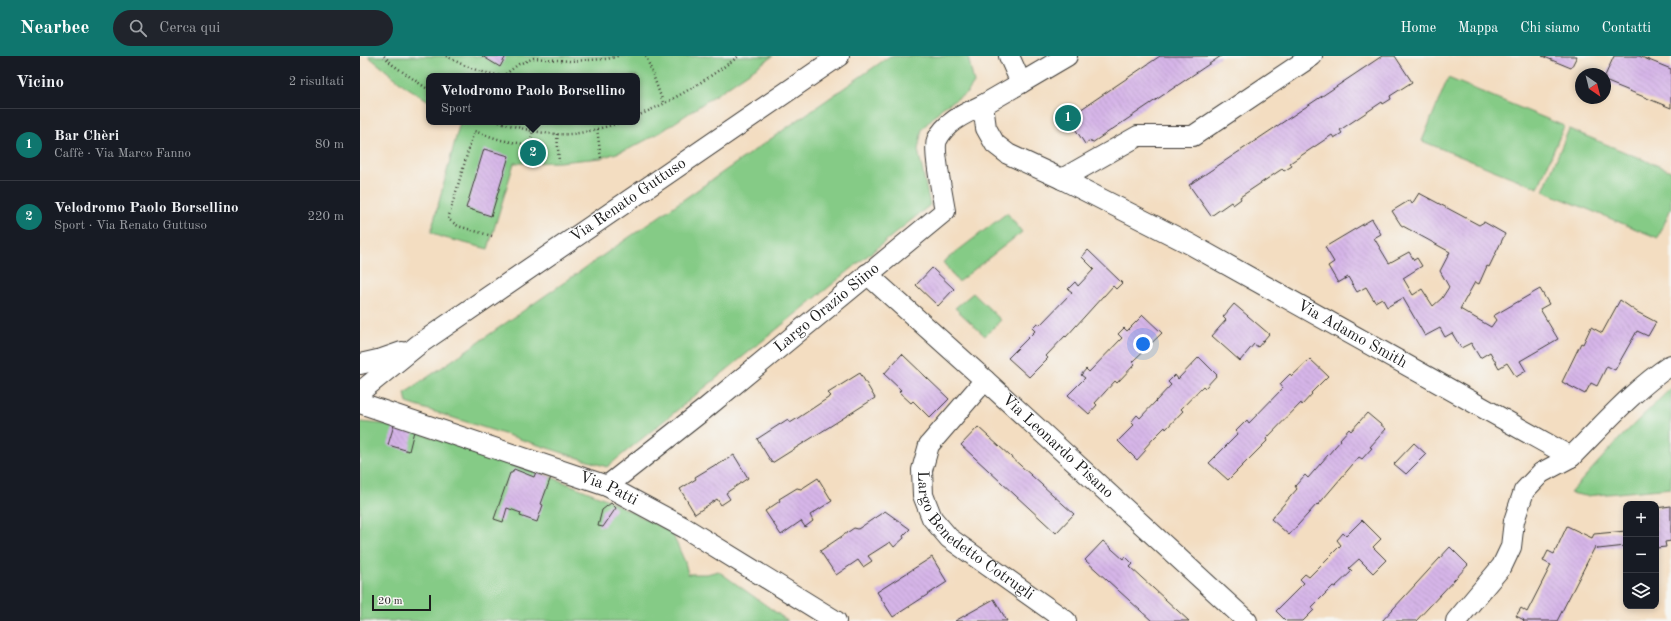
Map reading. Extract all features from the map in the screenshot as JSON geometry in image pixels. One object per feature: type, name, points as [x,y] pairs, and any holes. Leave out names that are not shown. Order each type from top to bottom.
[{"type":"street","name":"Via Renato Guttuso","points":[[360,392],[415,346],[839,56]]},
{"type":"street","points":[[1009,56],[1021,83]]},
{"type":"street","points":[[983,105],[1067,56]]},
{"type":"street","points":[[1062,179],[1138,136],[1193,136],[1312,56]]},
{"type":"street","name":"Via Adamo Smith","points":[[983,105],[986,128],[995,144],[1008,154],[1062,179],[1190,244],[1570,457]]},
{"type":"street","name":"Largo Orazio Siino","points":[[607,486],[706,408],[945,211],[936,141],[948,125],[965,113],[983,105]]},
{"type":"street","name":"Via Leonardo Pisano","points":[[867,274],[985,380],[1238,618]]},
{"type":"street","name":"Via Renato Guttuso","points":[[360,376],[415,346]]},
{"type":"street","points":[[360,364],[382,359],[415,346]]},
{"type":"street","points":[[1456,621],[1502,566],[1511,547],[1514,521],[1524,491],[1541,473],[1570,457],[1660,372],[1671,365]]},
{"type":"street","name":"Largo Benedetto Cotrugli","points":[[985,380],[929,445],[922,470],[923,495],[932,518],[949,538],[1066,621]]},
{"type":"street","name":"Via Patti","points":[[360,403],[607,486],[685,528],[836,621]]},
{"type":"path","points":[[384,56],[393,65],[426,88]]},
{"type":"path","points":[[446,56],[470,69],[485,73]]},
{"type":"path","points":[[507,73],[519,64],[534,58],[570,61],[607,59],[618,56]]},
{"type":"path","points":[[646,56],[664,104]]},
{"type":"path","points":[[640,115],[664,104],[695,87],[739,56]]},
{"type":"path","points":[[510,125],[533,131],[557,134],[597,129],[611,125]]},
{"type":"path","points":[[597,129],[601,158]]},
{"type":"path","points":[[492,236],[458,226],[448,219],[474,131],[501,140],[529,145],[533,131]]},
{"type":"path","points":[[557,134],[559,162]]},
{"type":"green space","points":[[368,56],[773,56],[661,132],[629,149],[601,158],[559,162],[514,163],[488,249],[441,237],[431,232],[459,125],[640,125],[640,73],[426,73],[426,99],[405,86]]},
{"type":"green space","points":[[890,56],[968,56],[974,83],[967,93],[942,108],[922,129],[918,150],[930,205],[607,467],[407,403],[405,393]]},
{"type":"green space","points":[[1448,78],[1564,126],[1538,188],[1422,141]]},
{"type":"green space","points":[[1569,129],[1671,171],[1671,208],[1658,238],[1543,191]]},
{"type":"green space","points":[[1007,213],[1022,232],[958,282],[943,262]]},
{"type":"green space","points":[[973,293],[1001,320],[985,336],[955,308]]},
{"type":"green space","points":[[1671,388],[1671,488],[1586,496],[1570,493],[1622,436]]},
{"type":"green space","points":[[360,422],[394,425],[414,431],[551,477],[606,499],[672,533],[685,562],[688,574],[707,574],[718,571],[788,621],[360,621]]},
{"type":"building","points":[[482,56],[506,56],[500,67]]},
{"type":"building","points":[[1160,56],[1221,56],[1092,143],[1090,140],[1085,144],[1068,118]]},
{"type":"building","points":[[1382,56],[1395,56],[1412,82],[1390,96],[1391,99],[1383,104],[1382,102],[1340,130],[1342,133],[1334,138],[1332,135],[1290,163],[1292,166],[1284,171],[1282,169],[1240,197],[1241,199],[1233,205],[1231,202],[1211,216],[1189,185]]},
{"type":"building","points":[[1542,56],[1577,56],[1571,68]]},
{"type":"building","points":[[1614,56],[1639,56],[1671,69],[1671,108],[1611,83],[1611,68],[1609,68]]},
{"type":"building","points":[[484,149],[509,156],[491,216],[466,208]]},
{"type":"building","points":[[1419,193],[1479,225],[1484,222],[1505,234],[1489,267],[1487,266],[1479,284],[1475,282],[1460,309],[1491,327],[1496,320],[1493,316],[1540,289],[1549,304],[1540,309],[1558,339],[1520,361],[1526,371],[1516,377],[1507,363],[1499,368],[1490,352],[1480,358],[1471,343],[1461,348],[1452,333],[1445,337],[1440,328],[1425,336],[1403,298],[1387,307],[1382,298],[1375,302],[1366,287],[1357,292],[1348,277],[1338,283],[1328,266],[1334,262],[1325,247],[1372,219],[1381,234],[1374,238],[1389,263],[1409,252],[1414,260],[1417,258],[1422,266],[1403,278],[1413,295],[1422,289],[1433,306],[1442,298],[1449,287],[1440,271],[1450,252],[1401,225],[1392,211],[1410,200],[1412,204]]},
{"type":"building","points":[[1088,250],[1122,283],[1116,289],[1113,286],[1103,296],[1066,337],[1065,336],[1046,356],[1048,358],[1029,377],[1008,358],[1035,331],[1032,328],[1037,323],[1040,325],[1072,292],[1068,289],[1075,282],[1078,286],[1094,269],[1082,257]]},
{"type":"building","points":[[932,268],[954,289],[938,306],[916,285]]},
{"type":"building","points":[[1620,300],[1637,312],[1656,322],[1648,336],[1637,331],[1615,370],[1607,366],[1597,386],[1591,383],[1585,394],[1562,382],[1581,343],[1583,344],[1591,327],[1602,333]]},
{"type":"building","points":[[1234,304],[1269,334],[1258,347],[1254,344],[1240,361],[1212,336],[1226,320],[1223,317]]},
{"type":"building","points":[[1143,315],[1162,333],[1132,362],[1135,364],[1117,383],[1115,381],[1095,403],[1097,405],[1089,414],[1068,395],[1085,378],[1081,375],[1086,369],[1089,372],[1122,338],[1118,334],[1124,328],[1127,331]]},
{"type":"building","points":[[902,354],[949,399],[930,418],[913,401],[911,403],[899,392],[901,390],[884,374]]},
{"type":"building","points":[[1199,357],[1217,375],[1205,388],[1203,386],[1181,409],[1183,411],[1166,429],[1165,427],[1153,439],[1137,460],[1118,441],[1134,425],[1131,422],[1137,415],[1140,418],[1171,385],[1168,382],[1175,375],[1178,379]]},
{"type":"building","points":[[1310,359],[1328,376],[1311,393],[1312,394],[1302,405],[1301,403],[1266,439],[1267,441],[1228,480],[1209,463],[1238,434],[1236,431],[1247,420],[1249,423],[1283,388],[1280,384],[1290,374],[1292,376]]},
{"type":"building","points":[[860,373],[875,398],[772,463],[757,439],[788,419],[790,423],[798,418],[831,396],[828,393]]},
{"type":"building","points":[[1367,413],[1386,429],[1370,447],[1372,448],[1362,459],[1359,457],[1318,505],[1317,504],[1289,535],[1271,519],[1297,489],[1295,486],[1305,475],[1308,478],[1349,429],[1351,431]]},
{"type":"building","points":[[394,425],[414,431],[409,451],[388,445]]},
{"type":"building","points":[[978,427],[1074,514],[1056,533],[961,445]]},
{"type":"building","points":[[1414,443],[1426,454],[1406,474],[1394,464]]},
{"type":"building","points":[[734,455],[748,478],[726,493],[730,499],[721,505],[717,499],[695,514],[680,489],[696,479],[695,477]]},
{"type":"building","points":[[514,469],[534,477],[536,472],[551,477],[541,504],[543,505],[537,522],[520,516],[521,513],[507,508],[503,522],[494,519],[510,473],[512,473]]},
{"type":"building","points":[[818,478],[832,501],[810,515],[813,521],[805,527],[801,521],[781,535],[765,511],[780,501],[779,499],[797,488],[801,489]]},
{"type":"building","points":[[611,503],[616,508],[603,527],[598,526],[602,510]]},
{"type":"building","points":[[1671,506],[1671,541],[1665,542],[1666,547],[1659,548],[1659,537],[1659,508]]},
{"type":"building","points":[[885,511],[910,529],[903,536],[904,538],[894,547],[890,542],[868,556],[872,561],[863,567],[858,560],[836,575],[820,551],[854,528],[858,529]]},
{"type":"building","points":[[1362,520],[1381,539],[1373,547],[1386,560],[1373,573],[1359,559],[1349,568],[1352,571],[1335,587],[1333,586],[1311,608],[1314,610],[1303,621],[1286,621],[1276,611],[1304,583],[1300,579],[1305,574],[1309,577],[1341,545],[1337,540],[1343,533],[1346,536]]},
{"type":"building","points":[[1567,526],[1592,538],[1594,534],[1623,531],[1623,546],[1598,549],[1595,547],[1557,621],[1523,621],[1524,620],[1516,616],[1521,608],[1527,612],[1551,565],[1543,561],[1548,551],[1554,554]]},
{"type":"building","points":[[1103,541],[1123,559],[1125,556],[1133,564],[1130,567],[1189,621],[1152,621],[1085,560]]},
{"type":"building","points":[[1450,547],[1468,565],[1416,621],[1382,621]]},
{"type":"building","points":[[932,557],[947,582],[893,617],[877,592]]},
{"type":"building","points":[[994,599],[1007,621],[955,621]]},
{"type":"place","name":"Bar Chèri","points":[[1068,118]]},
{"type":"place","name":"Velodromo Paolo Borsellino","points":[[533,153]]}]
